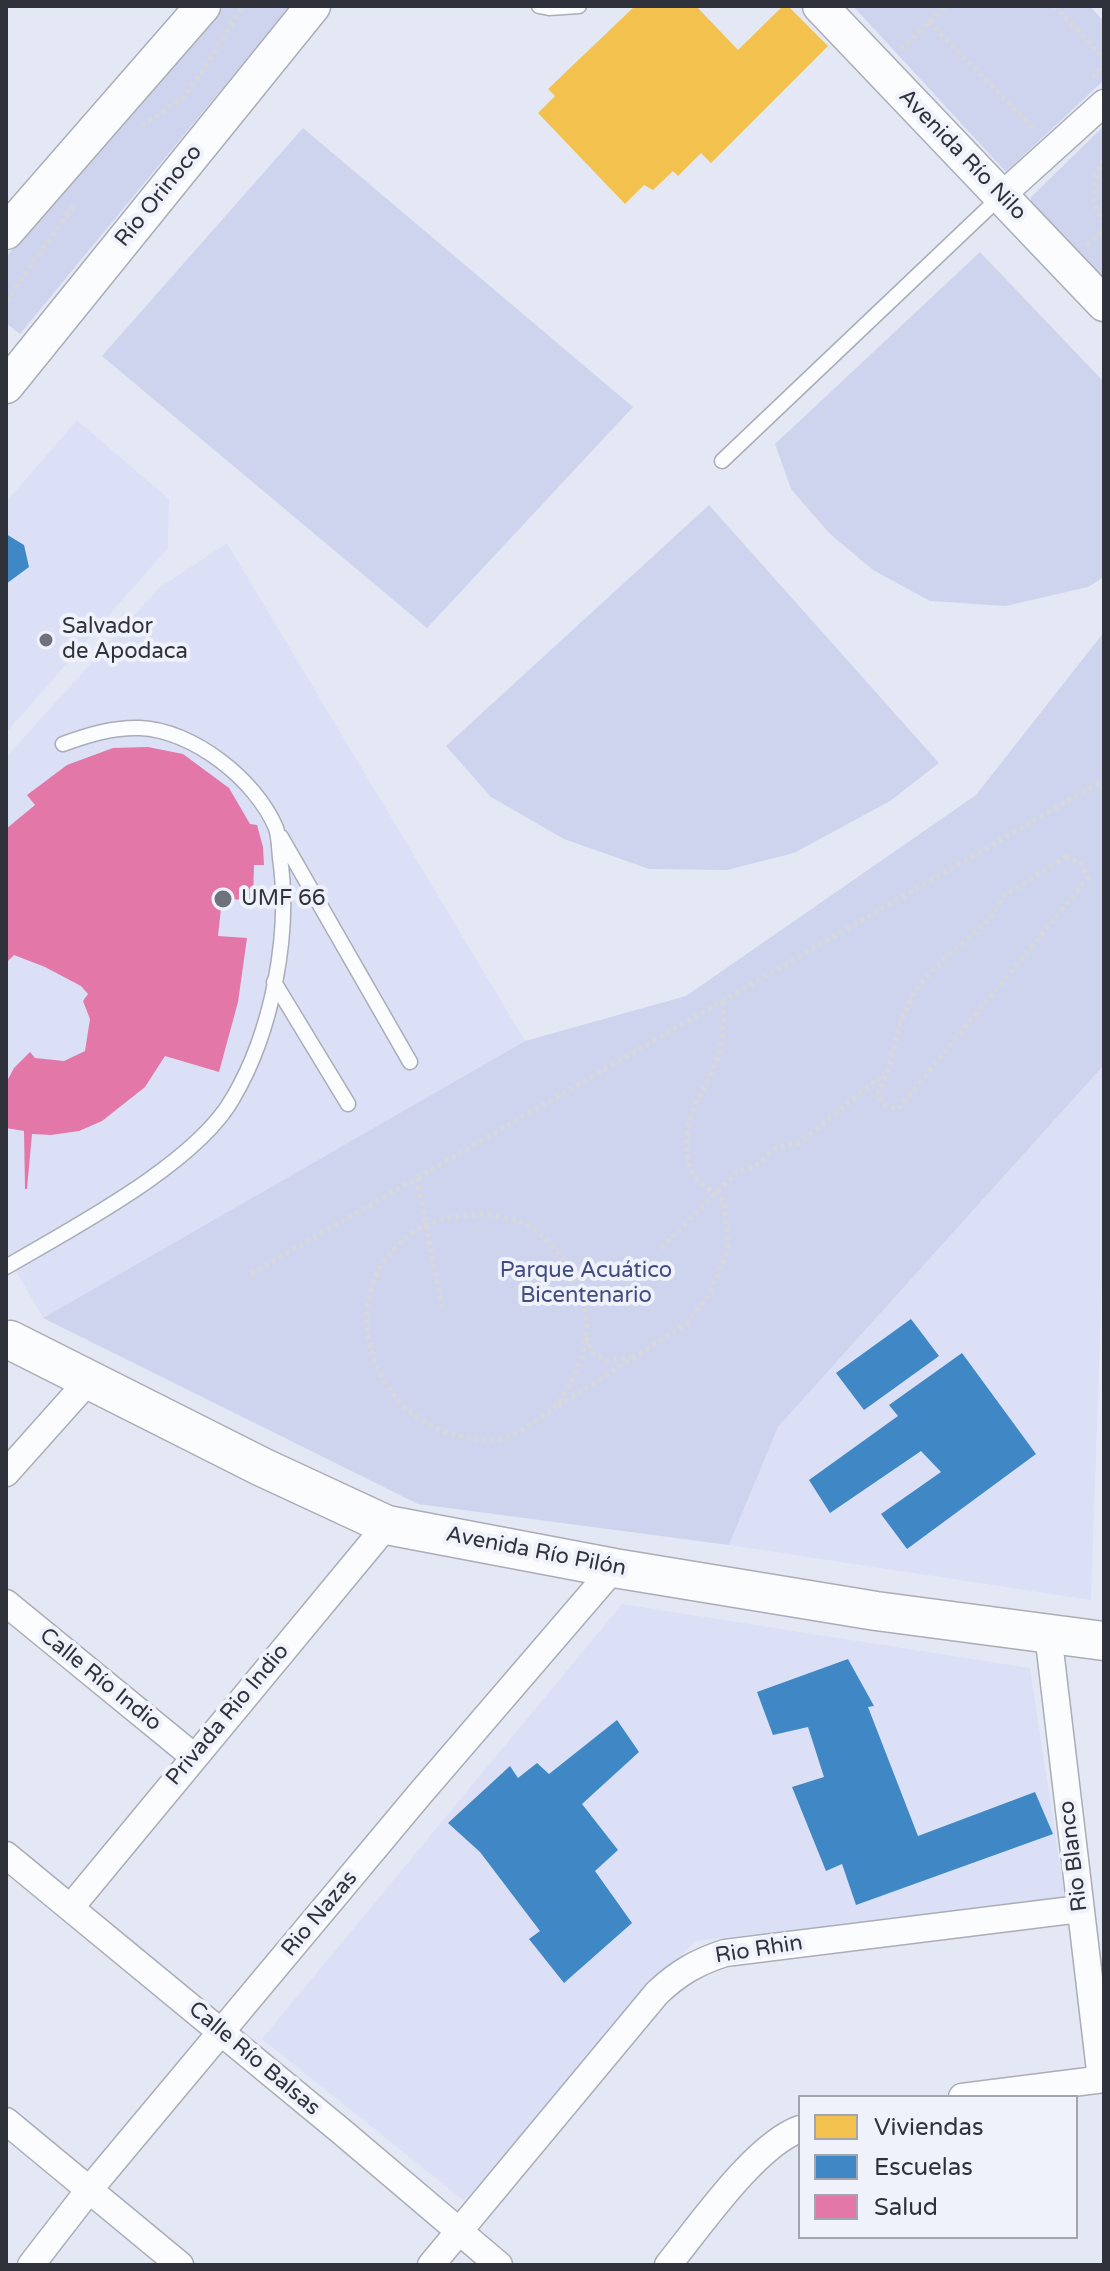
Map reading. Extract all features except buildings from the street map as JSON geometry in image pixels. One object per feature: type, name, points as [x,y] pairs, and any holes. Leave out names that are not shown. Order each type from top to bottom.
[{"type":"main road","name":"Avenida Río Pilón","points":[[7,1338],[262,1467],[387,1525],[614,1568],[876,1611],[1104,1641]]},
{"type":"street","points":[[6,232],[203,6]]},
{"type":"street","name":"Río Orinoco","points":[[6,386],[313,6]]},
{"type":"street","name":"Avenida Río Nilo","points":[[820,6],[1104,304]]},
{"type":"street","points":[[1001,196],[1104,103]]},
{"type":"street","points":[[6,1473],[89,1380]]},
{"type":"street","name":"Privada Rio Indio","points":[[71,1907],[387,1525]]},
{"type":"street","name":"Rio Nazas","points":[[31,2265],[89,2190],[419,1795],[614,1568]]},
{"type":"street","name":"Calle Río Indio","points":[[6,1603],[193,1756]]},
{"type":"street","name":"Rio Blanco","points":[[1048,1633],[1103,2079]]},
{"type":"street","name":"Calle Río Balsas","points":[[6,1855],[499,2265]]},
{"type":"street","name":"Rio Rhin","points":[[431,2265],[657,1993],[697,1962],[725,1953],[1080,1909]]},
{"type":"street","points":[[978,2095],[1103,2079]]},
{"type":"street","points":[[6,2121],[180,2265]]},
{"type":"street","points":[[668,2265],[759,2156],[790,2132],[798,2130]]},
{"type":"lane","points":[[539,6],[579,6]]},
{"type":"lane","points":[[722,461],[1001,196]]},
{"type":"lane","points":[[63,744],[102,731],[142,728],[184,739],[234,772],[260,799],[410,1062]]},
{"type":"lane","points":[[6,1267],[142,1184],[195,1144],[232,1101],[253,1059],[268,1014],[274,982],[284,881],[277,830]]},
{"type":"lane","points":[[274,982],[348,1104]]},
{"type":"path","points":[[135,131],[182,98],[243,6]]},
{"type":"path","points":[[901,49],[946,6]]},
{"type":"path","points":[[1054,6],[1104,58]]},
{"type":"path","points":[[929,22],[1036,132]]},
{"type":"path","points":[[891,38],[912,61]]},
{"type":"path","points":[[1081,87],[1104,65]]},
{"type":"path","points":[[1026,142],[1048,121]]},
{"type":"path","points":[[1104,160],[1097,171],[1093,196],[1104,222]]},
{"type":"path","points":[[6,301],[41,255],[82,192]]},
{"type":"path","points":[[251,1274],[1103,782]]},
{"type":"path","points":[[661,1248],[739,1170],[754,1168],[774,1149],[799,1143],[888,1071],[900,1023],[915,991],[934,968],[989,920],[1003,896],[1065,857],[1080,862],[1088,878],[898,1109],[883,1105],[878,1091],[888,1071]]},
{"type":"path","points":[[556,1407],[575,1375],[584,1348],[587,1312],[559,1253],[525,1224],[488,1214],[458,1215],[427,1225],[393,1249],[376,1276],[365,1318],[370,1350],[383,1382],[402,1405],[427,1425],[458,1436],[488,1441],[512,1437],[686,1324],[708,1296],[728,1250],[724,1201],[692,1173],[686,1135],[692,1108],[707,1084],[718,1057],[725,1029],[723,1001]]},
{"type":"path","points":[[417,1178],[442,1307]]},
{"type":"path","points":[[585,1336],[593,1353],[606,1361],[636,1356]]},
{"type":"shaded area","name":"Salvador de Apodaca","points":[[77,420],[169,499],[168,548],[6,733],[6,502]]},
{"type":"shaded area","name":"UMF 66","points":[[227,543],[525,1041],[43,1318],[6,1253],[6,757],[159,588]]},
{"type":"shaded area","points":[[1104,1065],[1104,1223],[1091,1600],[729,1545],[778,1427]]},
{"type":"shaded area","points":[[622,1604],[1030,1668],[1065,1899],[695,1941],[464,2201],[262,2039]]},
{"type":"green space","points":[[224,6],[290,6],[20,334],[6,323],[6,257]]},
{"type":"green space","points":[[853,6],[1090,6],[1104,22],[1104,80],[1006,172]]},
{"type":"green space","points":[[1104,126],[1104,295],[1032,220],[1031,197]]},
{"type":"green space","points":[[303,128],[633,407],[427,628],[102,356]]},
{"type":"green space","points":[[980,252],[1104,382],[1104,577],[1088,587],[1006,606],[930,601],[873,570],[829,533],[791,489],[775,444]]},
{"type":"green space","points":[[709,505],[939,763],[890,801],[794,853],[727,870],[649,869],[564,839],[491,797],[446,746]]},
{"type":"green space","name":"Parque Acuático Bicentenario","points":[[1104,632],[1104,1065],[778,1427],[729,1545],[418,1504],[43,1318],[525,1041],[686,996],[976,795]]},
{"type":"place","name":"Salvador de Apodaca","points":[[46,640]]},
{"type":"place","name":"UMF 66","points":[[223,899]]}]
